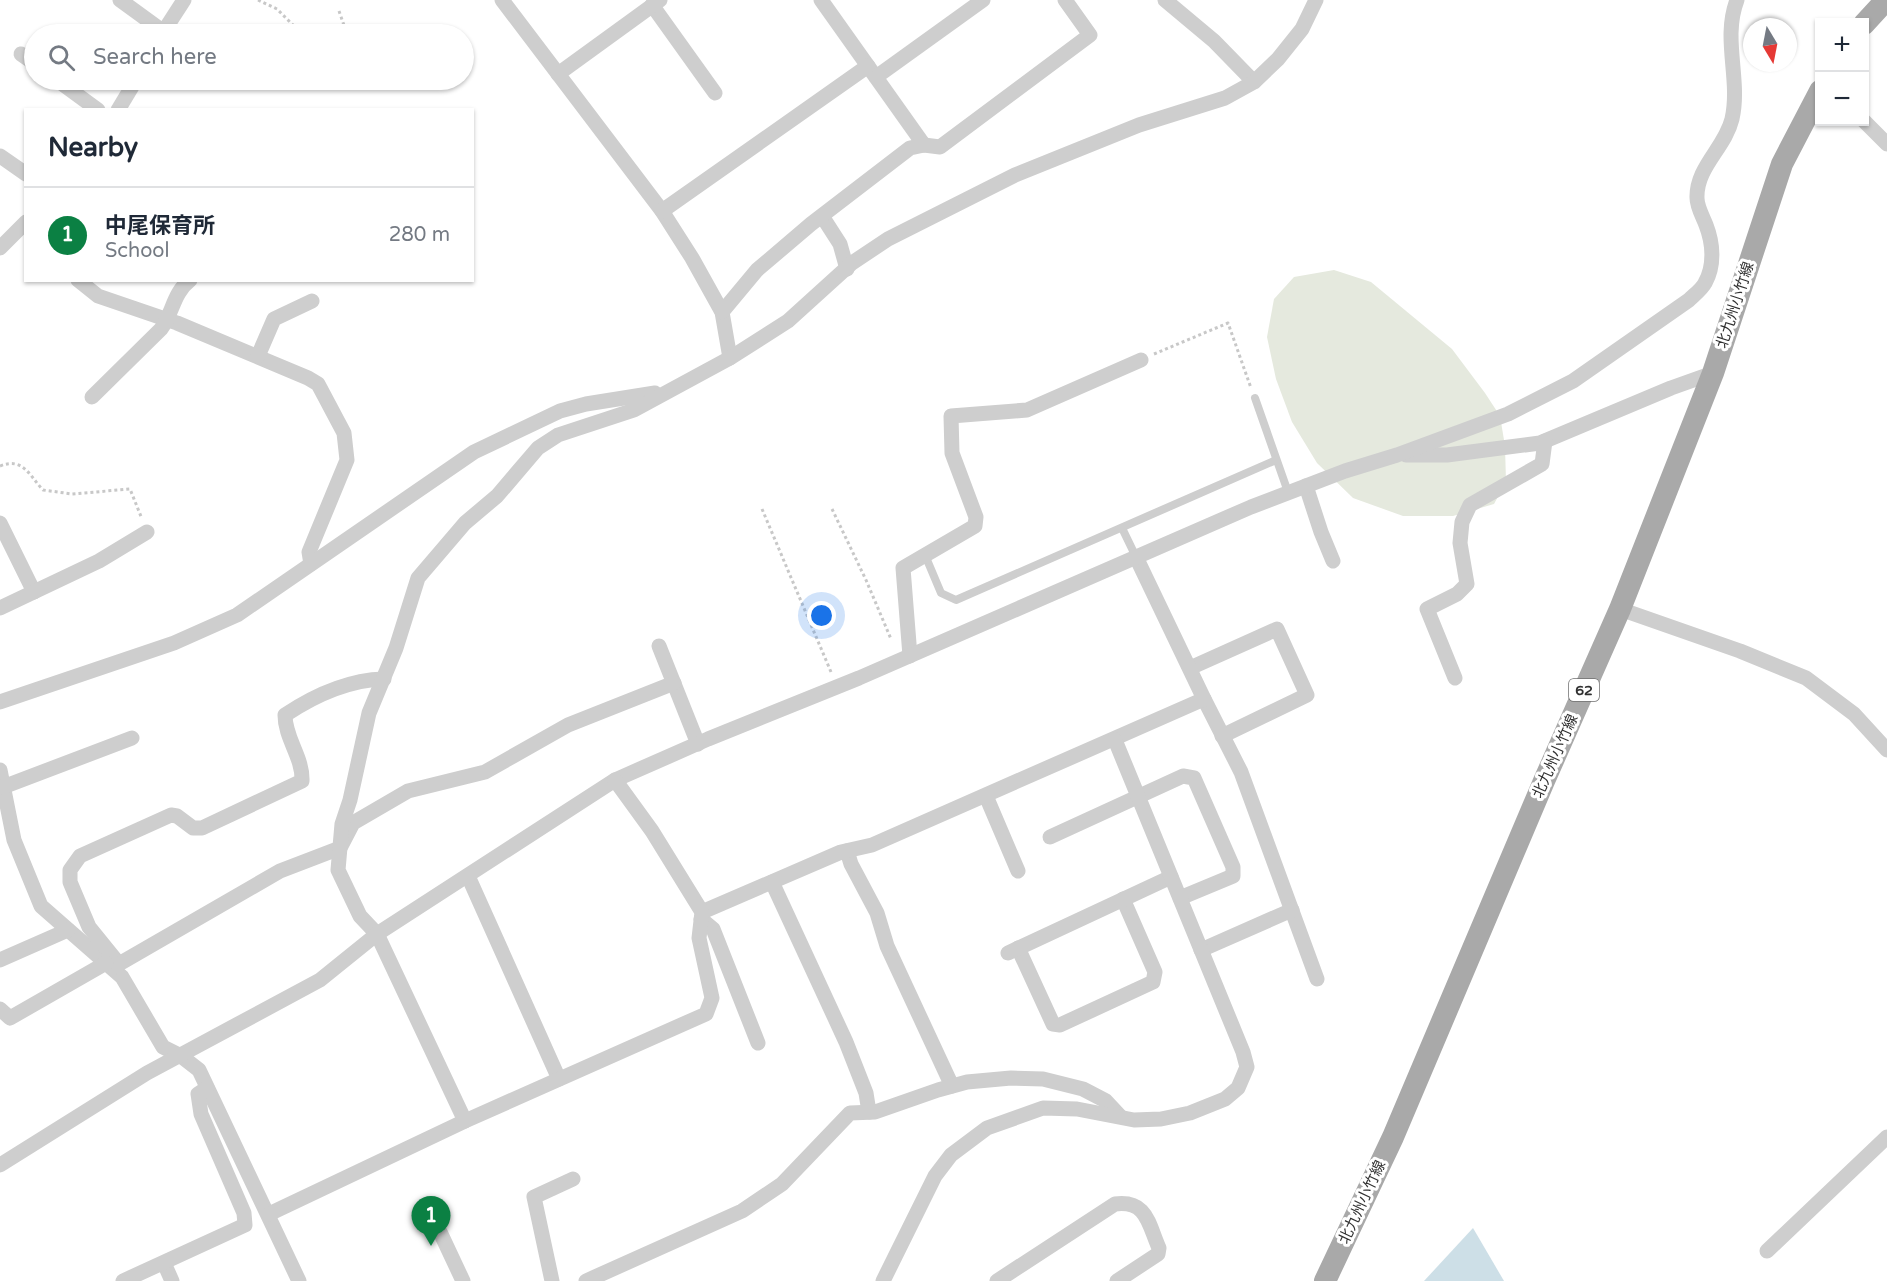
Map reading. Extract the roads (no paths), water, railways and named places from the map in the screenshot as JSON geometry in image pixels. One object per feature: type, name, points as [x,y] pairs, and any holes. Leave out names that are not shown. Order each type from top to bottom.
[{"type":"main road","points":[[1869,19],[1886,0]]},
{"type":"main road","name":"北九州小竹線","points":[[1325,1281],[1393,1137],[1544,780],[1620,609],[1713,373],[1782,164],[1815,101]]},
{"type":"street","points":[[120,0],[151,24]]},
{"type":"street","points":[[169,24],[184,0]]},
{"type":"street","points":[[502,0],[662,211],[692,258],[722,312],[730,358]]},
{"type":"street","points":[[821,0],[924,145]]},
{"type":"street","points":[[662,211],[983,0]]},
{"type":"street","points":[[722,312],[757,270],[910,148],[924,145],[940,147],[1090,35],[1065,0]]},
{"type":"street","points":[[1165,0],[1214,41],[1254,82]]},
{"type":"street","points":[[465,1121],[377,934],[360,916],[338,870],[342,824],[350,800],[369,713],[396,648],[418,579],[465,524],[497,496],[538,448],[558,435],[634,410],[730,358],[788,321],[847,268],[888,239],[1015,175],[1139,125],[1225,98],[1254,82],[1278,60],[1302,29],[1316,0]]},
{"type":"street","points":[[0,1165],[147,1073],[320,980],[377,934],[615,780],[905,658],[1288,492],[1508,414],[1573,381],[1689,300],[1705,284],[1712,262],[1711,238],[1697,199],[1703,171],[1732,120],[1734,92],[1730,25],[1737,0]]},
{"type":"street","points":[[558,74],[656,3],[715,93]]},
{"type":"street","points":[[71,90],[95,108]]},
{"type":"street","points":[[119,108],[129,90]]},
{"type":"street","points":[[1869,126],[1887,144]]},
{"type":"street","points":[[0,156],[24,173]]},
{"type":"street","points":[[822,216],[840,244],[847,268]]},
{"type":"street","points":[[0,248],[24,224]]},
{"type":"street","points":[[92,397],[168,320],[176,296],[188,282]]},
{"type":"street","points":[[87,283],[98,296],[168,320],[258,356],[318,384],[344,434],[347,460],[309,552],[311,564]]},
{"type":"street","points":[[258,356],[274,318],[312,301]]},
{"type":"street","points":[[905,658],[903,568],[975,526],[976,517],[952,453],[951,416],[1027,410],[1141,360]]},
{"type":"street","points":[[1397,455],[1447,455],[1545,441],[1671,388],[1713,373]]},
{"type":"street","points":[[0,702],[174,643],[237,615],[474,452],[560,411],[586,404],[667,391]]},
{"type":"street","points":[[1455,678],[1427,609],[1457,594],[1467,584],[1460,543],[1462,522],[1470,505],[1542,464],[1545,441]]},
{"type":"street","points":[[1306,486],[1333,561]]},
{"type":"street","points":[[0,523],[34,591]]},
{"type":"street","points":[[0,608],[99,561],[147,532]]},
{"type":"street","points":[[1136,557],[1240,772],[1260,820],[1317,979]]},
{"type":"street","points":[[1620,609],[1740,651],[1806,678],[1854,714],[1887,750]]},
{"type":"street","points":[[1190,668],[1277,629],[1306,695],[1222,736]]},
{"type":"street","points":[[659,646],[698,744]]},
{"type":"street","points":[[299,1281],[199,1070],[181,1056],[163,1047],[122,977],[89,927],[70,882],[70,870],[80,856],[171,815],[177,816],[193,828],[202,828],[302,781],[299,757],[285,725],[285,715],[304,703],[349,683],[365,679],[384,679]]},
{"type":"street","points":[[0,1009],[10,1018],[113,965],[280,871],[340,848],[353,823],[408,791],[485,772],[568,725],[674,683]]},
{"type":"street","points":[[701,915],[847,851],[872,845],[1204,699]]},
{"type":"street","points":[[3,787],[132,738]]},
{"type":"street","points":[[883,1281],[935,1176],[951,1155],[987,1128],[1043,1108],[1077,1109],[1134,1120],[1161,1119],[1190,1113],[1225,1099],[1238,1088],[1243,1080],[1247,1067],[1243,1052],[1115,740]]},
{"type":"street","points":[[0,770],[14,840],[41,906],[113,965]]},
{"type":"street","points":[[1050,837],[1183,776],[1194,778],[1233,867],[1233,876],[1180,898]]},
{"type":"street","points":[[615,780],[652,831],[701,915],[712,929],[759,1043]]},
{"type":"street","points":[[986,796],[1018,871]]},
{"type":"street","points":[[847,851],[851,864],[877,913],[887,946],[952,1086]]},
{"type":"street","points":[[468,876],[559,1079]]},
{"type":"street","points":[[1123,900],[1155,972],[1153,982],[1060,1025],[1053,1024],[1013,950],[1171,877]]},
{"type":"street","points":[[772,882],[846,1042],[866,1093],[869,1112]]},
{"type":"street","points":[[1201,950],[1292,910]]},
{"type":"street","points":[[269,1214],[465,1121],[706,1014],[712,999],[699,938],[701,915]]},
{"type":"street","points":[[0,960],[68,930]]},
{"type":"street","points":[[586,1281],[602,1277],[742,1211],[782,1184],[850,1113],[875,1112],[967,1082],[1011,1078],[1042,1079],[1083,1089],[1107,1101],[1120,1116]]},
{"type":"street","points":[[123,1281],[244,1225],[244,1213],[201,1114],[198,1094],[207,1088]]},
{"type":"street","points":[[1767,1251],[1887,1137]]},
{"type":"street","points":[[552,1281],[534,1197],[573,1179]]},
{"type":"street","points":[[997,1281],[1115,1204],[1137,1205],[1144,1214],[1159,1248],[1158,1254],[1117,1281]]},
{"type":"street","points":[[440,1232],[463,1281]]},
{"type":"street","points":[[164,1263],[172,1281]]},
{"type":"lane","points":[[1255,399],[1288,492]]},
{"type":"lane","points":[[925,555],[941,593],[956,600],[1276,460]]},
{"type":"lane","points":[[1122,528],[1136,557]]},
{"type":"place","name":"中尾保育所","points":[[431,1246]]}]
